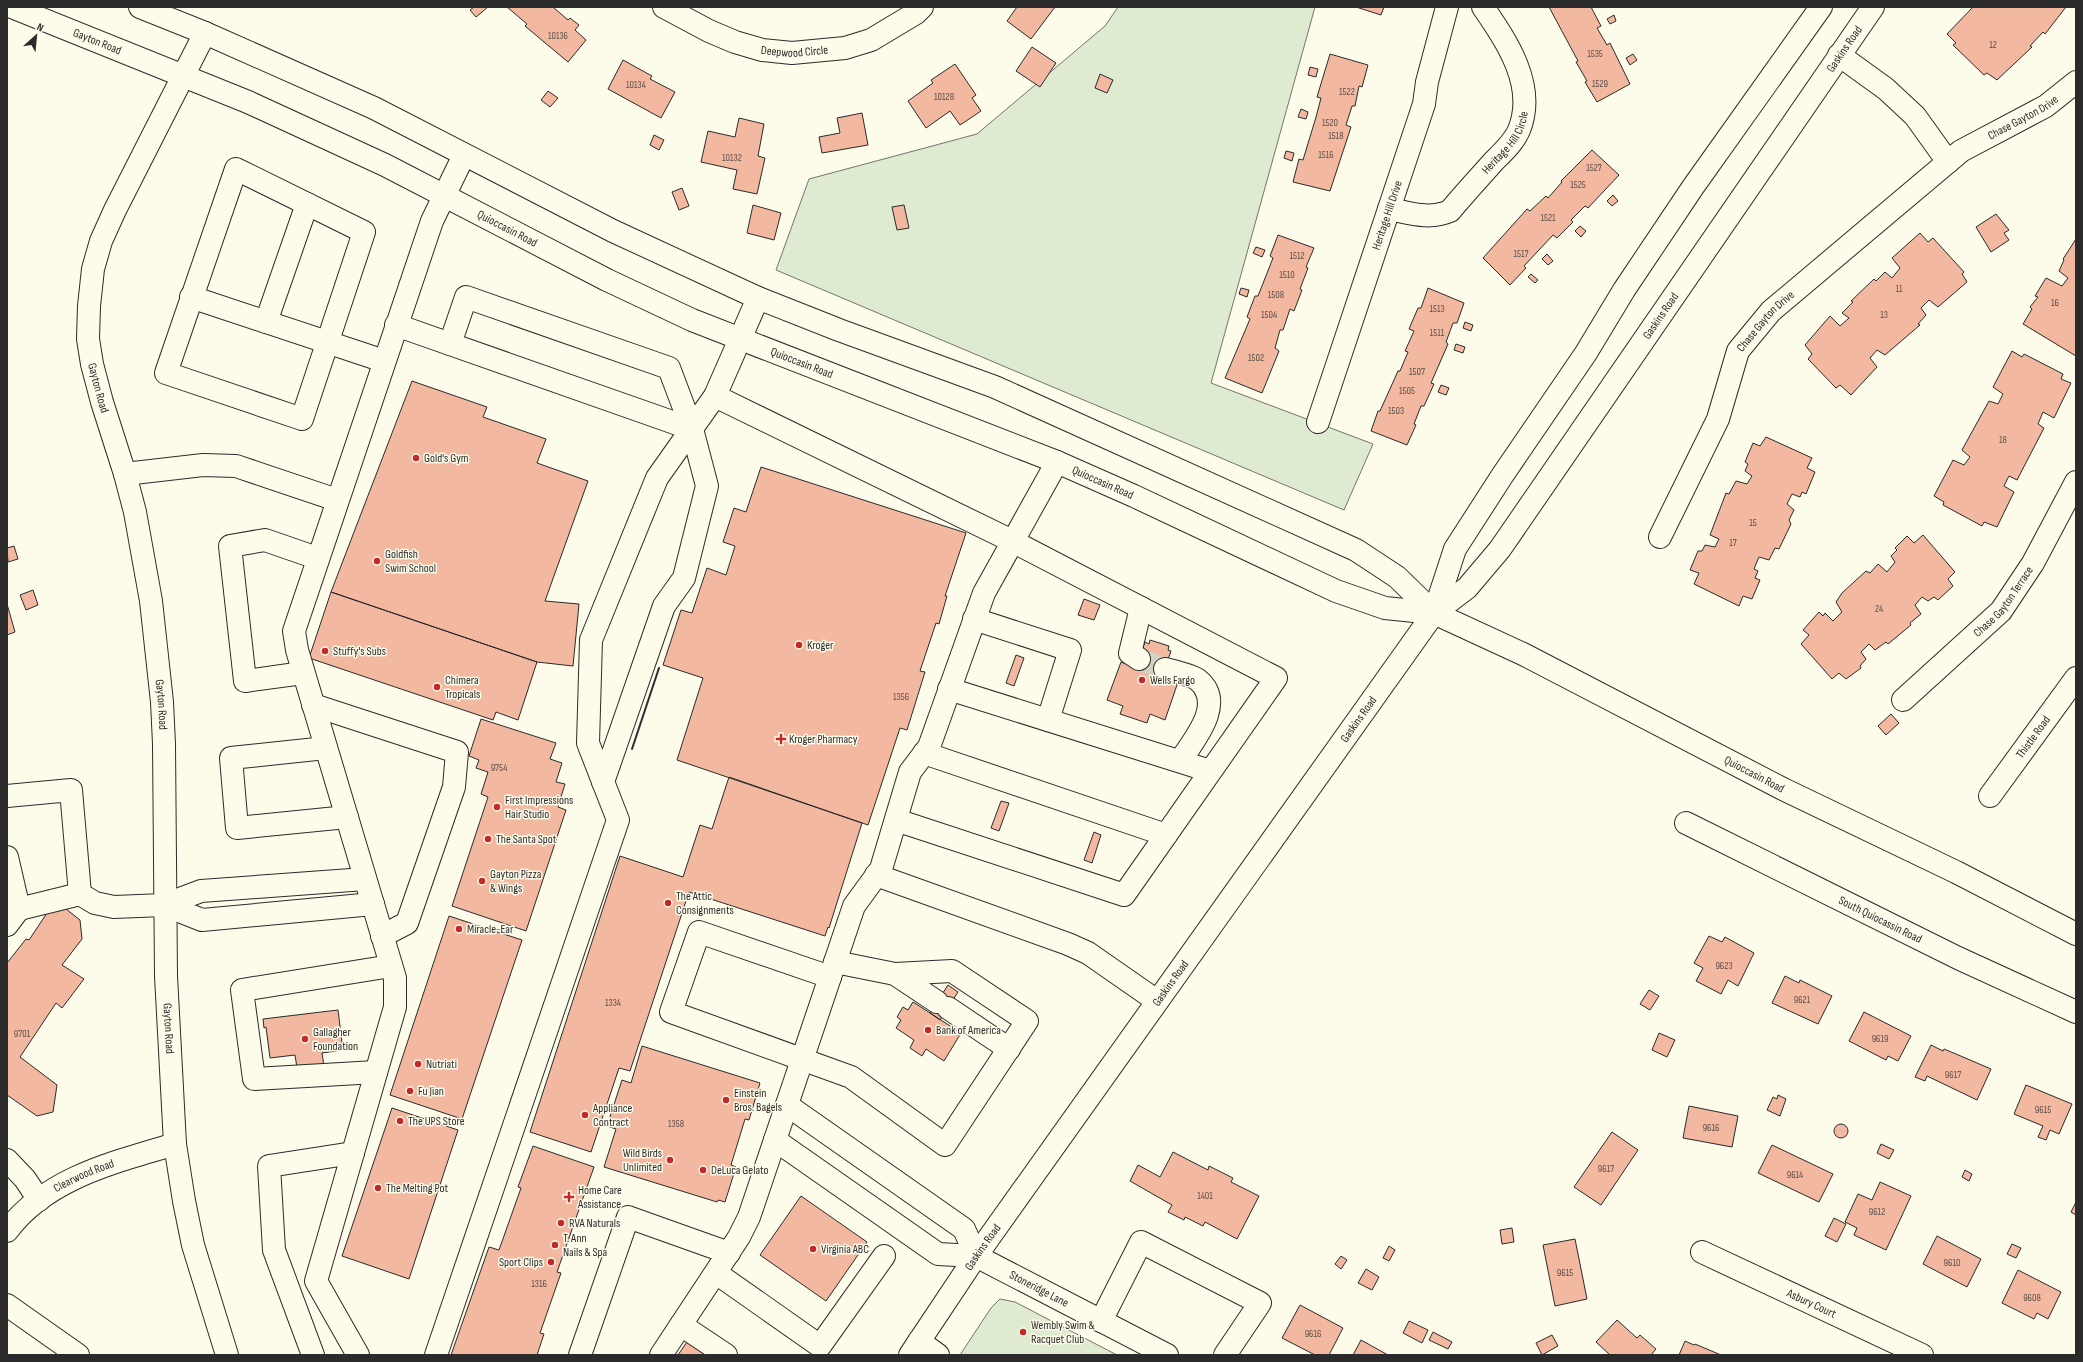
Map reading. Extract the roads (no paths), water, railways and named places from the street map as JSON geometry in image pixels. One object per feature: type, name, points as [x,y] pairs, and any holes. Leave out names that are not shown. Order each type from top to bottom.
[{"type":"main road","name":"Gayton Road","points":[[12,7],[183,76]]},
{"type":"main road","points":[[140,7],[205,33]]},
{"type":"main road","name":"Deepwood Circle","points":[[664,7],[708,31],[735,42],[762,50],[792,53],[845,48],[871,40],[916,13],[922,7]]},
{"type":"main road","name":"Heritage Hill Drive","points":[[1318,422],[1424,104],[1427,82],[1447,7]]},
{"type":"main road","name":"Heritage Hill Circle","points":[[1389,209],[1428,217],[1441,215],[1450,211],[1508,146],[1519,130],[1526,101],[1522,80],[1500,33],[1483,7]]},
{"type":"main road","name":"Gaskins Road","points":[[1434,613],[1455,549],[1502,476],[1586,352],[1624,290],[1693,187],[1821,7]]},
{"type":"main road","name":"Gaskins Road","points":[[915,1348],[976,1256],[1156,1001],[1434,613],[1467,588],[1500,549],[1873,7]]},
{"type":"main road","name":"Gayton Road","points":[[205,33],[114,210],[100,241],[93,269],[89,306],[88,339],[102,402],[125,474],[135,512],[151,601],[162,702],[166,976],[175,1144],[193,1245],[227,1355]]},
{"type":"main road","name":"Quioccasin Road","points":[[205,33],[374,108],[614,231],[758,298],[839,330],[995,387],[1356,550],[1398,577],[1434,613]]},
{"type":"main road","points":[[1839,55],[1886,89],[1915,116],[1948,162]]},
{"type":"main road","name":"Quioccasin Road","points":[[183,76],[248,102],[385,165],[607,280],[692,320],[1058,462],[1336,591],[1385,608],[1434,613],[1523,654],[1782,789],[1956,872],[2076,934]]},
{"type":"main road","name":"Chase Gayton Drive","points":[[1660,537],[1718,419],[1738,351],[1771,311],[1961,151],[2046,106],[2076,82]]},
{"type":"main road","points":[[358,1355],[316,1281],[395,1007],[395,978],[303,673],[294,631],[317,558],[432,221],[464,155]]},
{"type":"main road","points":[[236,169],[307,204],[364,232],[302,419],[166,373],[236,169]]},
{"type":"main road","points":[[266,322],[307,204]]},
{"type":"main road","points":[[191,297],[384,361]]},
{"type":"main road","points":[[450,344],[466,297],[669,368],[692,428],[707,486],[684,578],[664,606],[603,782]]},
{"type":"main road","points":[[436,1355],[618,820],[588,742],[591,640],[657,478],[715,396],[758,298]]},
{"type":"main road","points":[[396,325],[692,428]]},
{"type":"main road","points":[[715,396],[1012,541],[1276,678],[1124,895],[896,820]]},
{"type":"main road","points":[[661,1355],[729,1253],[750,1217],[854,906],[881,868],[910,772],[929,747],[984,593],[1058,462]]},
{"type":"main road","points":[[125,474],[203,465],[236,466],[337,500]]},
{"type":"main road","name":"Chase Gayton Terrace","points":[[1903,700],[2001,611],[2033,563],[2076,482]]},
{"type":"main road","points":[[303,673],[245,681],[230,546],[265,540],[317,558]]},
{"type":"main road","points":[[1139,659],[1130,653],[1141,608]]},
{"type":"main road","points":[[974,619],[1070,650],[1048,720]]},
{"type":"main road","points":[[1165,669],[1197,679],[1209,696],[1207,719],[1180,762]]},
{"type":"main road","name":"Thistle Road","points":[[1990,796],[2076,678]]},
{"type":"main road","points":[[949,689],[1210,771]]},
{"type":"main road","points":[[313,705],[456,752],[454,787],[407,923],[382,936]]},
{"type":"main road","points":[[326,748],[231,758],[237,828],[347,817]]},
{"type":"main road","points":[[924,753],[1166,835]]},
{"type":"main road","points":[[7,796],[72,790],[80,894]]},
{"type":"main road","name":"South Quiocassin Road","points":[[1686,823],[1958,958],[2076,1012]]},
{"type":"main road","points":[[7,857],[13,917],[80,894]]},
{"type":"main road","points":[[876,875],[1068,944],[1088,953],[1156,1001]]},
{"type":"main road","points":[[80,894],[95,904],[114,907],[164,905],[201,891],[365,879]]},
{"type":"main road","points":[[164,905],[202,920],[373,904]]},
{"type":"main road","points":[[699,932],[832,970],[894,974],[952,971],[1028,1021],[945,1145],[851,1077],[803,1058],[671,1012],[699,932]]},
{"type":"main road","points":[[376,1072],[254,1079],[242,990],[391,966]]},
{"type":"main road","points":[[894,974],[1009,1049]]},
{"type":"main road","points":[[775,1140],[938,1254],[976,1256],[964,1229],[787,1105]]},
{"type":"main road","name":"Clearwood Road","points":[[7,1231],[39,1200],[70,1180],[114,1162],[175,1144]]},
{"type":"main road","points":[[312,1355],[274,1250],[269,1166],[353,1153]]},
{"type":"main road","points":[[7,1160],[25,1179],[39,1200]]},
{"type":"main road","points":[[580,1355],[628,1217],[729,1253]]},
{"type":"main road","points":[[1101,1321],[1142,1242],[1260,1303],[1225,1355]]},
{"type":"main road","name":"Asbury Court","points":[[1702,1252],[1922,1355]]},
{"type":"main road","points":[[716,1273],[820,1346],[884,1256]]},
{"type":"main road","name":"Stoneridge Lane","points":[[976,1256],[1167,1355]]},
{"type":"main road","points":[[7,1305],[78,1355]]},
{"type":"main road","points":[[681,1325],[726,1355]]},
{"type":"main road","points":[[915,1348],[938,1355]]},
{"type":"tunnel","points":[[1139,659],[1165,669]]},
{"type":"place","name":"Gold's Gym","points":[[416,458]]},
{"type":"place","name":"Goldfish Swim School","points":[[377,561]]},
{"type":"place","name":"Kroger","points":[[799,645]]},
{"type":"place","name":"Stuffy's Subs","points":[[325,651]]},
{"type":"place","name":"Wells Fargo","points":[[1142,680]]},
{"type":"place","name":"Chimera Tropicals","points":[[437,687]]},
{"type":"place","name":"Kroger Pharmacy","points":[[781,739]]},
{"type":"place","name":"First Impressions Hair Studio","points":[[497,807]]},
{"type":"place","name":"The Santa Spot","points":[[488,839]]},
{"type":"place","name":"Gayton Pizza & Wings","points":[[482,881]]},
{"type":"place","name":"The Attic Consignments","points":[[668,903]]},
{"type":"place","name":"Miracle-Ear","points":[[459,929]]},
{"type":"place","name":"Bank of America","points":[[928,1030]]},
{"type":"place","name":"Gallagher Foundation","points":[[305,1039]]},
{"type":"place","name":"Nutriati","points":[[418,1064]]},
{"type":"place","name":"Fu Jian","points":[[410,1091]]},
{"type":"place","name":"Einstein Bros. Bagels","points":[[726,1100]]},
{"type":"place","name":"Appliance Contract","points":[[585,1115]]},
{"type":"place","name":"The UPS Store","points":[[400,1121]]},
{"type":"place","name":"Wild Birds Unlimited","points":[[670,1160]]},
{"type":"place","name":"DeLuca Gelato","points":[[703,1170]]},
{"type":"place","name":"The Melting Pot","points":[[378,1188]]},
{"type":"place","name":"Home Care Assistance","points":[[569,1197]]},
{"type":"place","name":"RVA Naturals","points":[[561,1223]]},
{"type":"place","name":"T. Ann Nails & Spa","points":[[555,1245]]},
{"type":"place","name":"Virginia ABC","points":[[813,1249]]},
{"type":"place","name":"Sport Clips","points":[[551,1262]]},
{"type":"place","name":"Wembly Swim & Racquet Club","points":[[1023,1332]]}]
